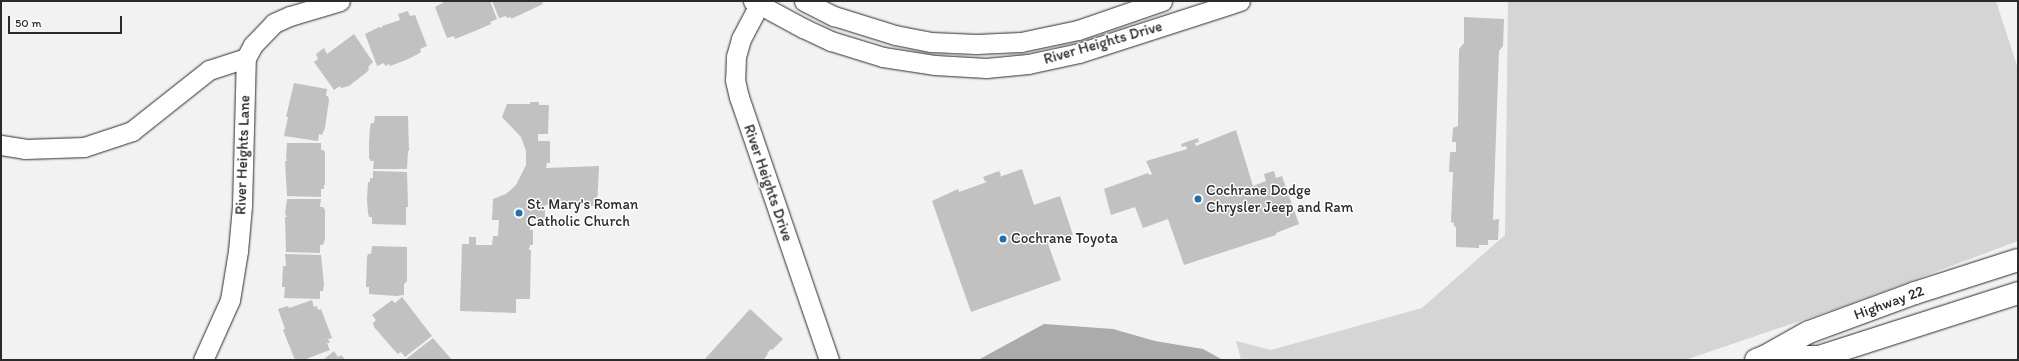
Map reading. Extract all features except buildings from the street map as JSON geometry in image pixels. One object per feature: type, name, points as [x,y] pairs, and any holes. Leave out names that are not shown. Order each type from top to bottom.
[{"type":"main road","name":"Highway 22","points":[[1760,359],[1809,332],[1915,293],[2018,260]]},
{"type":"main road","name":"Highway 22","points":[[1760,359],[1819,357],[2018,293]]},
{"type":"street","points":[[1,145],[25,149],[84,147],[132,131],[209,70],[246,58],[253,45],[274,23],[290,16],[340,1]]},
{"type":"street","name":"River Heights Drive","points":[[804,1],[834,16],[854,23],[915,39],[976,44],[1021,42],[1078,30],[1162,1]]},
{"type":"street","name":"River Heights Drive","points":[[829,360],[743,111],[735,80],[736,56],[741,39],[758,2],[831,40],[883,57],[963,67],[1028,64],[1080,53],[1240,1]]},
{"type":"street","points":[[1021,42],[1028,64]]},
{"type":"street","name":"River Heights Lane","points":[[203,360],[230,300],[238,251],[242,206],[246,58]]},
{"type":"shaded area","points":[[1508,1],[1996,1],[2018,69],[2018,241],[1844,306],[1685,360],[1241,360],[1236,341],[1271,350],[1422,308],[1505,235]]},
{"type":"shaded area","points":[[1044,324],[1113,329],[1155,341],[1203,349],[1223,360],[978,360]]},
{"type":"place","name":"Cochrane Dodge Chrysler Jeep and Ram","points":[[1198,199]]},
{"type":"place","name":"St. Mary's Roman Catholic Church","points":[[519,213]]},
{"type":"place","name":"Cochrane Toyota","points":[[1003,239]]}]
